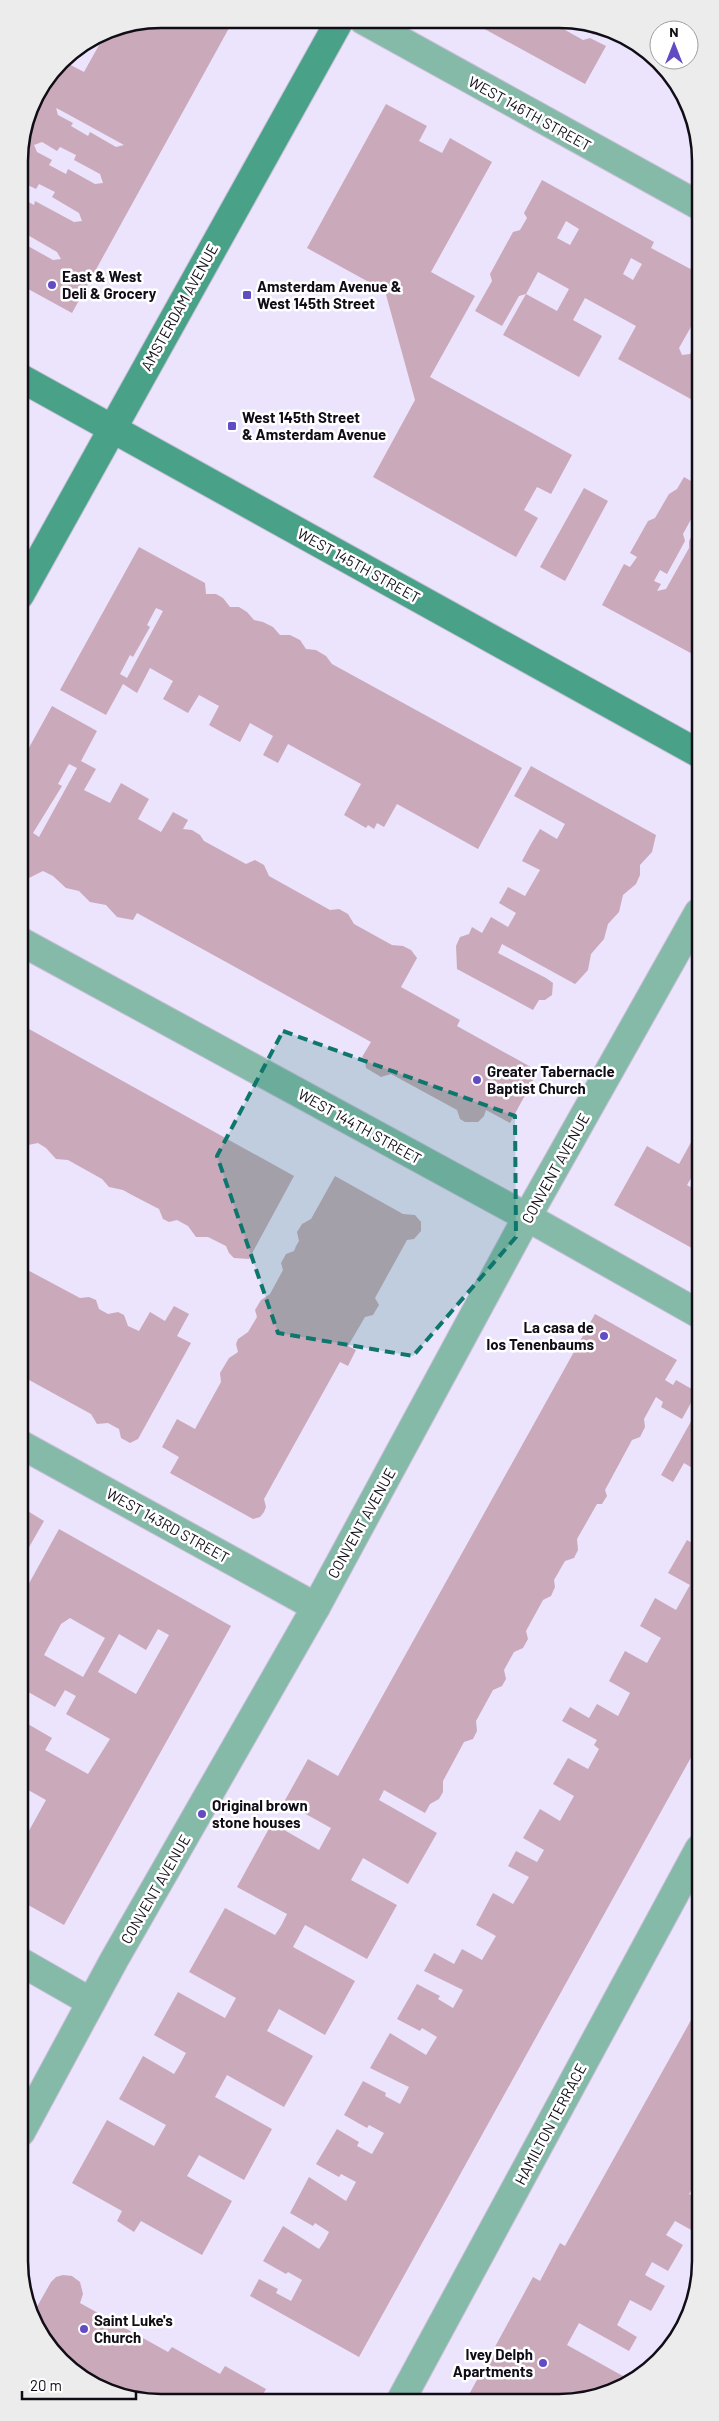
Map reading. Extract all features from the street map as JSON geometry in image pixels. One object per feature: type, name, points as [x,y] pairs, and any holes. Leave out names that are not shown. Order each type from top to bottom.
[{"type":"main road","name":"AMSTERDAM AVENUE","points":[[28,580],[111,428],[336,28]]},
{"type":"main road","name":"WEST 145TH STREET","points":[[28,382],[692,750]]},
{"type":"street","name":"WEST 146TH STREET","points":[[377,28],[692,202]]},
{"type":"street","name":"CONVENT AVENUE","points":[[28,2119],[91,2002],[316,1607],[527,1217],[692,924]]},
{"type":"street","name":"WEST 144TH STREET","points":[[28,945],[527,1217],[691,1310]]},
{"type":"street","name":"WEST 143RD STREET","points":[[28,1448],[316,1607]]},
{"type":"street","name":"HAMILTON TERRACE","points":[[404,2394],[691,1865]]},
{"type":"street","points":[[28,1966],[91,2002]]},
{"type":"highlighted area","points":[[283,1031],[515,1116],[516,1237],[413,1356],[278,1333],[217,1156]]},
{"type":"building","points":[[229,28],[72,313],[28,289],[28,246],[53,260],[61,259],[57,252],[28,235],[28,202],[34,205],[35,201],[74,222],[82,221],[79,213],[52,197],[55,192],[39,184],[36,189],[28,185],[28,152],[30,134],[38,109],[55,79],[69,64],[84,72],[101,41],[134,30]],"holes":[[[56,108],[124,145],[116,147],[90,132],[88,136],[71,126],[73,123],[58,115]],[[42,142],[57,151],[60,147],[76,155],[74,160],[100,174],[103,183],[95,184],[68,169],[66,174],[49,165],[52,160],[37,152],[34,145]]]},
{"type":"building","points":[[483,28],[562,28],[583,40],[590,38],[606,46],[585,84]]},
{"type":"building","points":[[386,104],[427,126],[419,141],[442,153],[450,138],[492,162],[431,272],[475,296],[430,377],[572,455],[551,494],[537,487],[524,510],[538,518],[516,557],[373,477],[415,400],[385,291],[307,248]]},
{"type":"building","points":[[542,180],[654,242],[651,248],[692,270],[692,325],[679,348],[682,355],[690,354],[692,350],[692,400],[618,359],[636,326],[585,298],[573,320],[602,336],[579,377],[503,335],[526,294],[519,296],[502,326],[475,311],[492,281],[490,274],[513,232],[520,230],[527,218],[524,213]],"holes":[[[566,221],[579,229],[570,245],[557,238]],[[631,258],[642,264],[633,280],[623,274]],[[538,272],[569,289],[557,311],[526,294]]]},
{"type":"building","points":[[684,477],[692,481],[692,518],[683,534],[685,541],[667,574],[660,570],[654,581],[661,584],[657,591],[666,589],[689,548],[689,541],[692,536],[692,654],[602,605],[624,564],[630,567],[637,557],[630,553],[648,521],[655,518],[669,494],[677,489]]},
{"type":"building","points":[[584,488],[608,501],[565,581],[540,567]]},
{"type":"building","points":[[139,547],[205,583],[206,594],[216,594],[223,598],[230,607],[239,607],[254,620],[273,627],[280,635],[290,635],[300,640],[306,649],[316,650],[326,656],[332,664],[522,768],[478,849],[397,804],[384,827],[377,823],[374,829],[368,825],[366,828],[344,815],[361,784],[288,744],[278,763],[263,755],[273,736],[250,723],[240,742],[225,734],[209,725],[219,706],[199,695],[188,713],[163,699],[173,681],[150,668],[137,693],[123,684],[106,715],[60,690]],"holes":[[[156,608],[163,611],[127,678],[120,674],[130,655],[133,657],[150,627],[147,625]]]},
{"type":"building","points":[[52,706],[97,731],[81,761],[96,769],[84,790],[110,803],[121,783],[149,799],[138,819],[161,832],[173,812],[188,820],[183,829],[192,830],[200,835],[204,841],[246,864],[255,860],[264,865],[269,876],[330,910],[339,909],[348,914],[354,924],[392,945],[403,946],[411,950],[417,958],[401,987],[460,1020],[457,1026],[538,1071],[510,1123],[486,1110],[484,1116],[478,1122],[465,1122],[460,1119],[457,1110],[391,1074],[381,1077],[366,1068],[365,1059],[362,1057],[371,1042],[137,913],[133,920],[117,917],[106,905],[90,902],[79,891],[66,888],[53,876],[43,871],[28,878],[28,750]],"holes":[[[69,764],[77,768],[39,837],[33,833],[62,786],[58,784]]]},
{"type":"building","points":[[531,766],[656,835],[652,852],[640,865],[640,875],[636,884],[623,895],[619,912],[608,924],[604,939],[591,954],[588,970],[575,984],[502,944],[498,953],[553,983],[552,995],[545,1000],[539,1000],[533,1010],[457,969],[456,946],[460,937],[469,934],[472,927],[482,933],[491,917],[508,927],[516,913],[499,903],[508,887],[525,896],[540,870],[522,861],[531,844],[540,829],[557,839],[565,824],[514,796]]},
{"type":"building","points":[[28,1028],[294,1176],[249,1259],[234,1258],[226,1246],[208,1237],[196,1237],[188,1226],[177,1220],[169,1222],[163,1219],[159,1209],[123,1190],[109,1187],[102,1179],[68,1160],[56,1159],[46,1148],[38,1143],[28,1145]]},
{"type":"building","points":[[692,1141],[692,1177],[687,1185],[692,1188],[691,1248],[614,1205],[647,1146],[679,1164]]},
{"type":"building","points":[[335,1176],[403,1214],[415,1215],[421,1222],[421,1231],[414,1239],[407,1240],[375,1298],[379,1305],[373,1315],[365,1317],[348,1346],[356,1350],[348,1366],[340,1362],[264,1499],[266,1507],[264,1512],[260,1517],[253,1519],[170,1473],[179,1457],[162,1447],[177,1419],[195,1429],[221,1382],[220,1373],[229,1358],[238,1352],[236,1344],[238,1339],[248,1332],[257,1317],[255,1310],[261,1300],[270,1294],[283,1270],[281,1263],[286,1254],[294,1251],[299,1241],[297,1232],[302,1224],[311,1219]]},
{"type":"building","points":[[28,1270],[80,1298],[89,1297],[96,1300],[99,1309],[108,1314],[118,1312],[124,1315],[128,1326],[139,1331],[150,1312],[165,1321],[174,1306],[189,1314],[177,1336],[191,1343],[138,1439],[130,1443],[121,1438],[119,1429],[108,1423],[97,1424],[91,1414],[28,1379]]},
{"type":"building","points":[[595,1314],[677,1360],[665,1380],[673,1385],[676,1380],[691,1389],[691,1402],[682,1419],[661,1407],[663,1402],[656,1397],[644,1419],[645,1427],[640,1437],[632,1440],[605,1490],[607,1496],[602,1504],[597,1504],[577,1539],[578,1550],[574,1558],[565,1561],[554,1580],[555,1587],[551,1596],[543,1600],[526,1631],[528,1639],[523,1648],[514,1652],[504,1670],[506,1679],[502,1686],[493,1690],[476,1721],[477,1731],[473,1739],[464,1742],[443,1781],[443,1792],[439,1799],[430,1804],[425,1813],[384,1790],[379,1800],[437,1833],[408,1884],[363,1858],[351,1880],[397,1905],[367,1959],[305,1925],[293,1947],[355,1981],[325,2035],[279,2009],[267,2031],[313,2056],[284,2107],[227,2075],[215,2097],[272,2129],[244,2180],[199,2155],[187,2176],[232,2201],[202,2255],[141,2221],[134,2232],[117,2221],[122,2211],[72,2183],[107,2120],[154,2146],[166,2125],[119,2099],[143,2056],[174,2074],[180,2064],[186,2053],[154,2035],[178,1992],[225,2018],[236,1998],[189,1972],[225,1908],[275,1935],[287,1914],[237,1887],[272,1823],[319,1850],[331,1828],[284,1802],[308,1759],[338,1776]]},
{"type":"building","points":[[691,1421],[691,1467],[684,1463],[673,1482],[661,1475]]},
{"type":"building","points":[[28,1511],[44,1521],[28,1549]]},
{"type":"building","points":[[59,1529],[231,1626],[64,1925],[28,1905],[28,1833],[46,1800],[28,1790],[28,1724],[52,1738],[45,1750],[88,1774],[110,1739],[66,1714],[76,1696],[65,1690],[55,1707],[28,1692],[28,1585]],"holes":[[[70,1618],[105,1638],[83,1677],[44,1655],[61,1624]],[[158,1629],[169,1635],[136,1694],[98,1672],[119,1634],[146,1650]]]},
{"type":"building","points":[[687,1540],[691,1543],[691,1757],[359,2357],[250,2296],[259,2279],[278,2289],[276,2293],[291,2301],[302,2280],[288,2272],[286,2274],[263,2261],[283,2226],[319,2249],[325,2240],[329,2232],[315,2223],[313,2226],[290,2213],[309,2177],[346,2201],[356,2182],[341,2174],[339,2177],[316,2164],[337,2129],[359,2142],[357,2146],[372,2154],[384,2133],[369,2125],[367,2128],[344,2115],[363,2081],[386,2093],[385,2096],[400,2104],[409,2087],[370,2068],[390,2033],[426,2055],[437,2037],[422,2028],[420,2031],[397,2019],[417,1984],[440,1996],[438,1999],[453,2008],[463,1990],[424,1971],[434,1953],[454,1964],[462,1949],[482,1960],[496,1936],[476,1925],[493,1893],[513,1904],[529,1877],[508,1866],[516,1851],[537,1862],[544,1850],[523,1838],[540,1809],[560,1821],[574,1796],[553,1784],[568,1758],[588,1769],[599,1749],[594,1745],[597,1740],[562,1721],[570,1707],[589,1718],[597,1704],[618,1716],[630,1693],[609,1681],[625,1651],[647,1663],[661,1638],[640,1626],[655,1598],[676,1610],[690,1585],[668,1573]]},
{"type":"building","points":[[691,2020],[691,2190],[689,2194],[691,2195],[691,2230],[675,2221],[666,2235],[683,2245],[668,2271],[652,2262],[645,2275],[665,2286],[651,2311],[630,2300],[617,2325],[637,2337],[629,2351],[579,2323],[567,2345],[624,2377],[585,2391],[559,2394],[469,2394],[533,2277],[540,2281],[560,2243],[565,2246]]},
{"type":"building","name":"Saint Luke's Church","points":[[63,2275],[72,2276],[80,2282],[83,2294],[80,2303],[168,2352],[172,2347],[220,2374],[225,2366],[266,2389],[263,2394],[160,2394],[134,2391],[94,2376],[66,2355],[41,2319],[37,2307],[51,2282],[56,2277]]},
{"type":"place","name":"East & West Deli & Grocery","points":[[52,285]]},
{"type":"place","name":"Amsterdam Avenue & West 145th Street","points":[[247,295]]},
{"type":"place","name":"West 145th Street & Amsterdam Avenue","points":[[232,426]]},
{"type":"place","name":"Greater Tabernacle Baptist Church","points":[[477,1080]]},
{"type":"place","name":"La casa de los Tenenbaums","points":[[604,1336]]},
{"type":"place","name":"Original brown stone houses","points":[[202,1814]]},
{"type":"place","name":"Saint Luke's Church","points":[[84,2329]]},
{"type":"place","name":"Ivey Delph Apartments","points":[[543,2363]]}]
